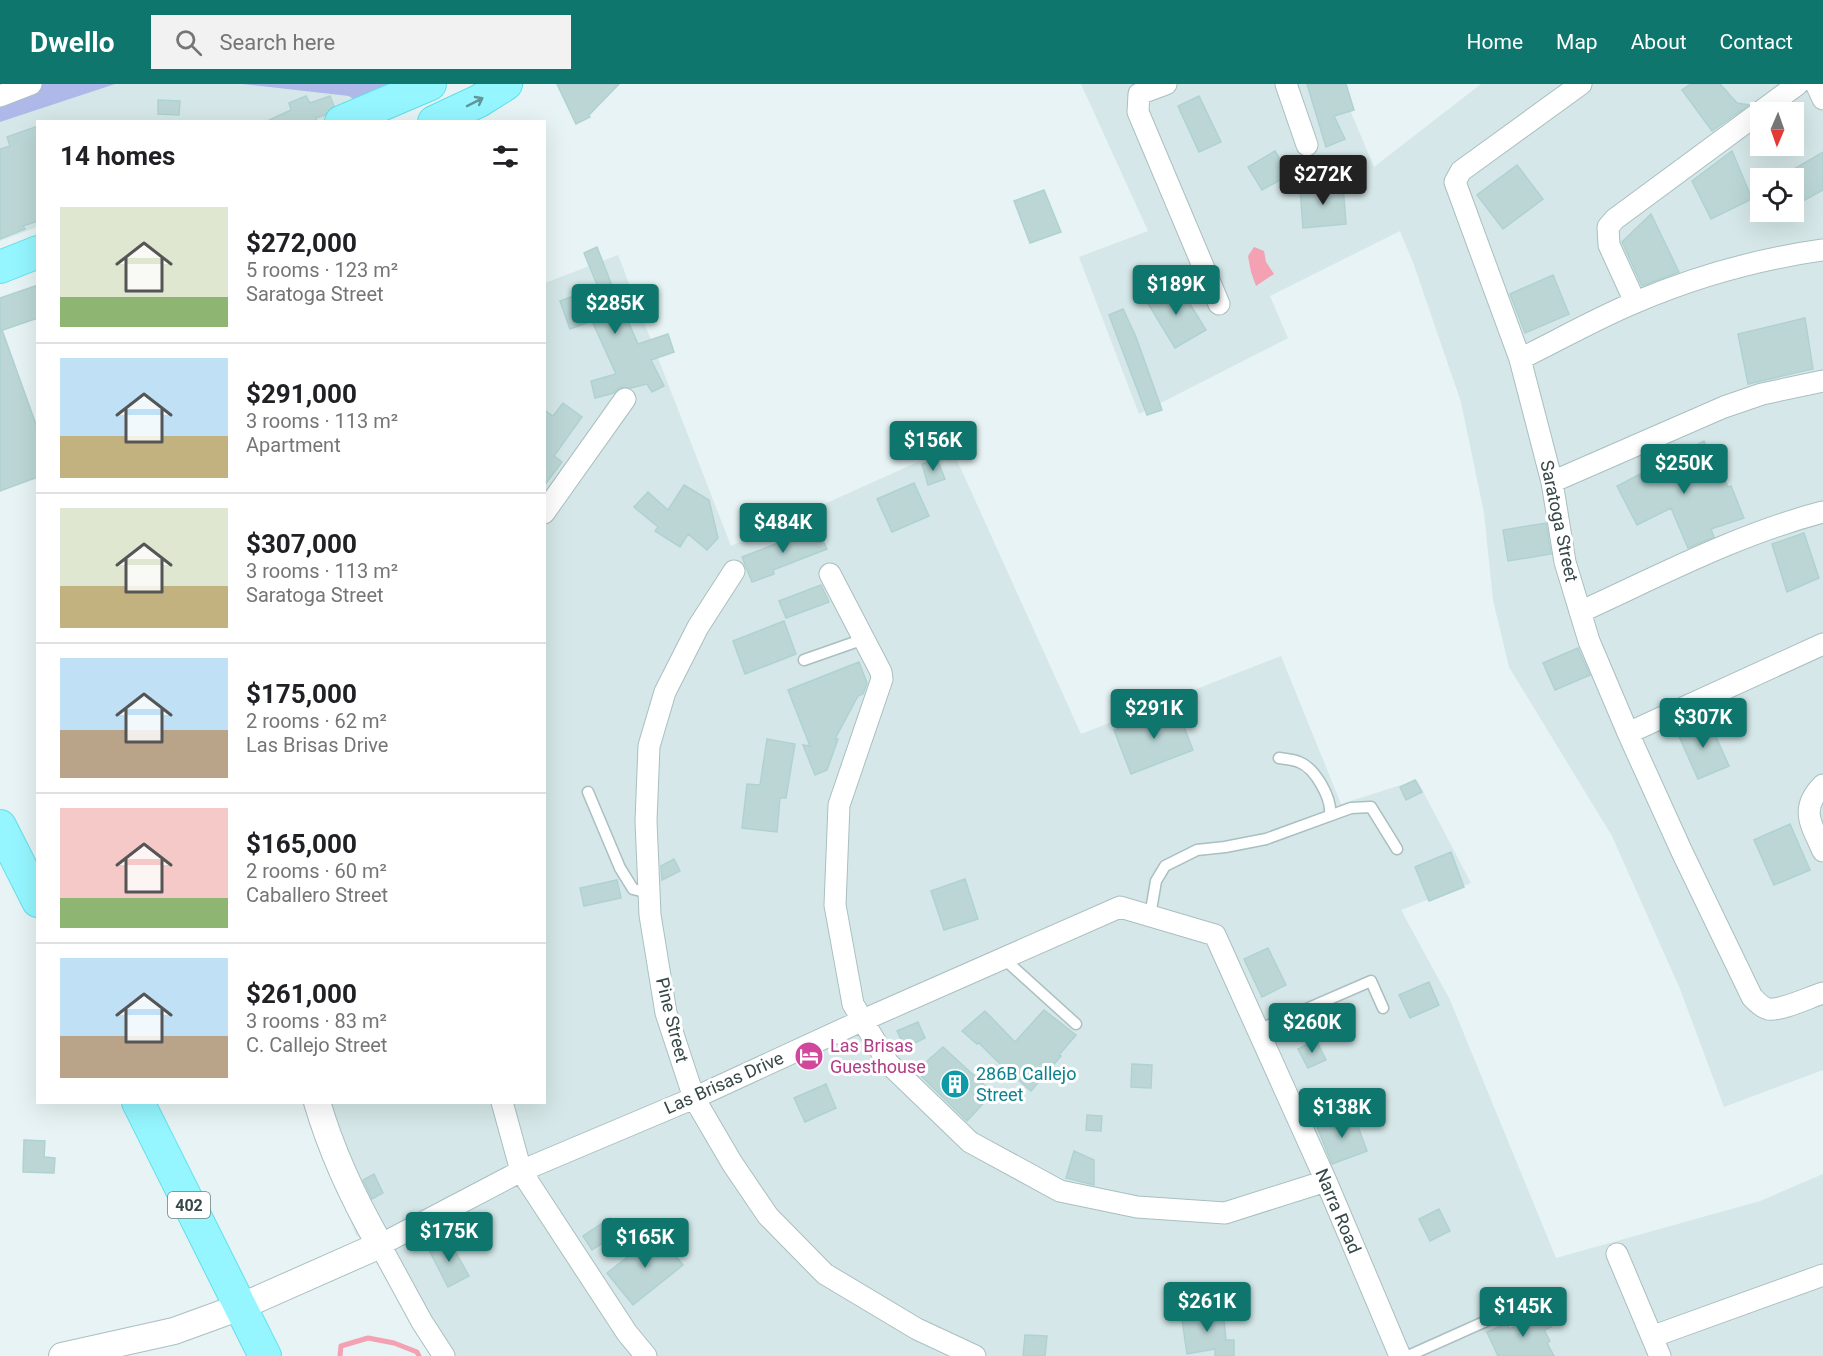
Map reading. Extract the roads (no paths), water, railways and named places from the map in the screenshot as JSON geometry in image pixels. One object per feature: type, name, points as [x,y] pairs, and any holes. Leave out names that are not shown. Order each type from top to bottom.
[{"type":"main road","points":[[346,120],[430,84]]},
{"type":"main road","points":[[385,120],[410,110],[456,84]]},
{"type":"main road","points":[[441,120],[506,84]]},
{"type":"main road","points":[[0,249],[36,236]]},
{"type":"main road","points":[[0,267],[36,253]]},
{"type":"main road","points":[[0,289],[36,275]]},
{"type":"main road","points":[[0,826],[36,898]]},
{"type":"main road","name":"402","points":[[139,1104],[265,1356]]},
{"type":"street","points":[[0,96],[31,84]]},
{"type":"street","points":[[1166,84],[1139,94],[1138,112],[1219,304]]},
{"type":"street","points":[[1286,84],[1307,146]]},
{"type":"street","name":"Saratoga Street","points":[[1581,84],[1461,171],[1455,182],[1520,359],[1552,482],[1565,562],[1589,641],[1628,733],[1752,998],[1759,1005],[1768,1009],[1778,1008],[1823,993]]},
{"type":"street","points":[[1635,302],[1609,244],[1608,227],[1615,219],[1798,84]]},
{"type":"street","points":[[1816,84],[1823,99]]},
{"type":"street","points":[[1520,359],[1635,302],[1679,285],[1777,257],[1823,250]]},
{"type":"street","points":[[1552,482],[1725,407],[1762,394],[1823,381]]},
{"type":"street","points":[[546,510],[625,399]]},
{"type":"street","points":[[1580,612],[1749,536],[1791,520],[1823,512]]},
{"type":"street","name":"Pine Street","points":[[734,571],[698,627],[664,692],[649,746],[646,821],[650,915],[666,1013],[694,1098],[732,1163],[768,1216],[825,1274],[917,1329],[975,1356]]},
{"type":"street","points":[[830,574],[881,672],[882,679],[839,805],[835,905],[853,1004],[888,1063],[970,1142],[1060,1191],[1137,1207],[1225,1213],[1326,1181]]},
{"type":"street","points":[[1628,733],[1823,644]]},
{"type":"street","points":[[1823,785],[1813,795],[1808,812],[1810,823],[1823,851]]},
{"type":"street","name":"Las Brisas Drive","points":[[62,1356],[174,1331],[240,1307],[380,1245],[521,1171],[694,1098],[861,1021],[1120,907],[1215,935]]},
{"type":"street","name":"Narra Road","points":[[1215,935],[1326,1181],[1400,1356]]},
{"type":"street","points":[[318,1104],[340,1166],[364,1218],[422,1322],[444,1356]]},
{"type":"street","points":[[503,1104],[521,1171],[627,1334],[646,1356]]},
{"type":"street","points":[[1617,1254],[1657,1346],[1823,1275]]},
{"type":"lane","points":[[804,660],[864,639]]},
{"type":"lane","points":[[1279,758],[1301,762],[1322,783],[1331,808],[1330,815]]},
{"type":"lane","points":[[588,792],[620,868],[633,889],[649,893]]},
{"type":"lane","points":[[1150,916],[1156,881],[1165,866],[1197,850],[1225,848],[1266,839],[1351,808],[1371,807],[1397,849]]},
{"type":"lane","points":[[1003,958],[1076,1024]]},
{"type":"lane","points":[[1258,1030],[1371,981],[1383,1008]]},
{"type":"lane","points":[[1408,1356],[1493,1318]]},
{"type":"waterway","points":[[340,1356],[341,1346],[368,1338],[394,1343],[417,1352],[419,1356]]},
{"type":"place","name":"Las Brisas Guesthouse","points":[[809,1056]]},
{"type":"place","name":"286B Callejo Street","points":[[955,1084]]}]
